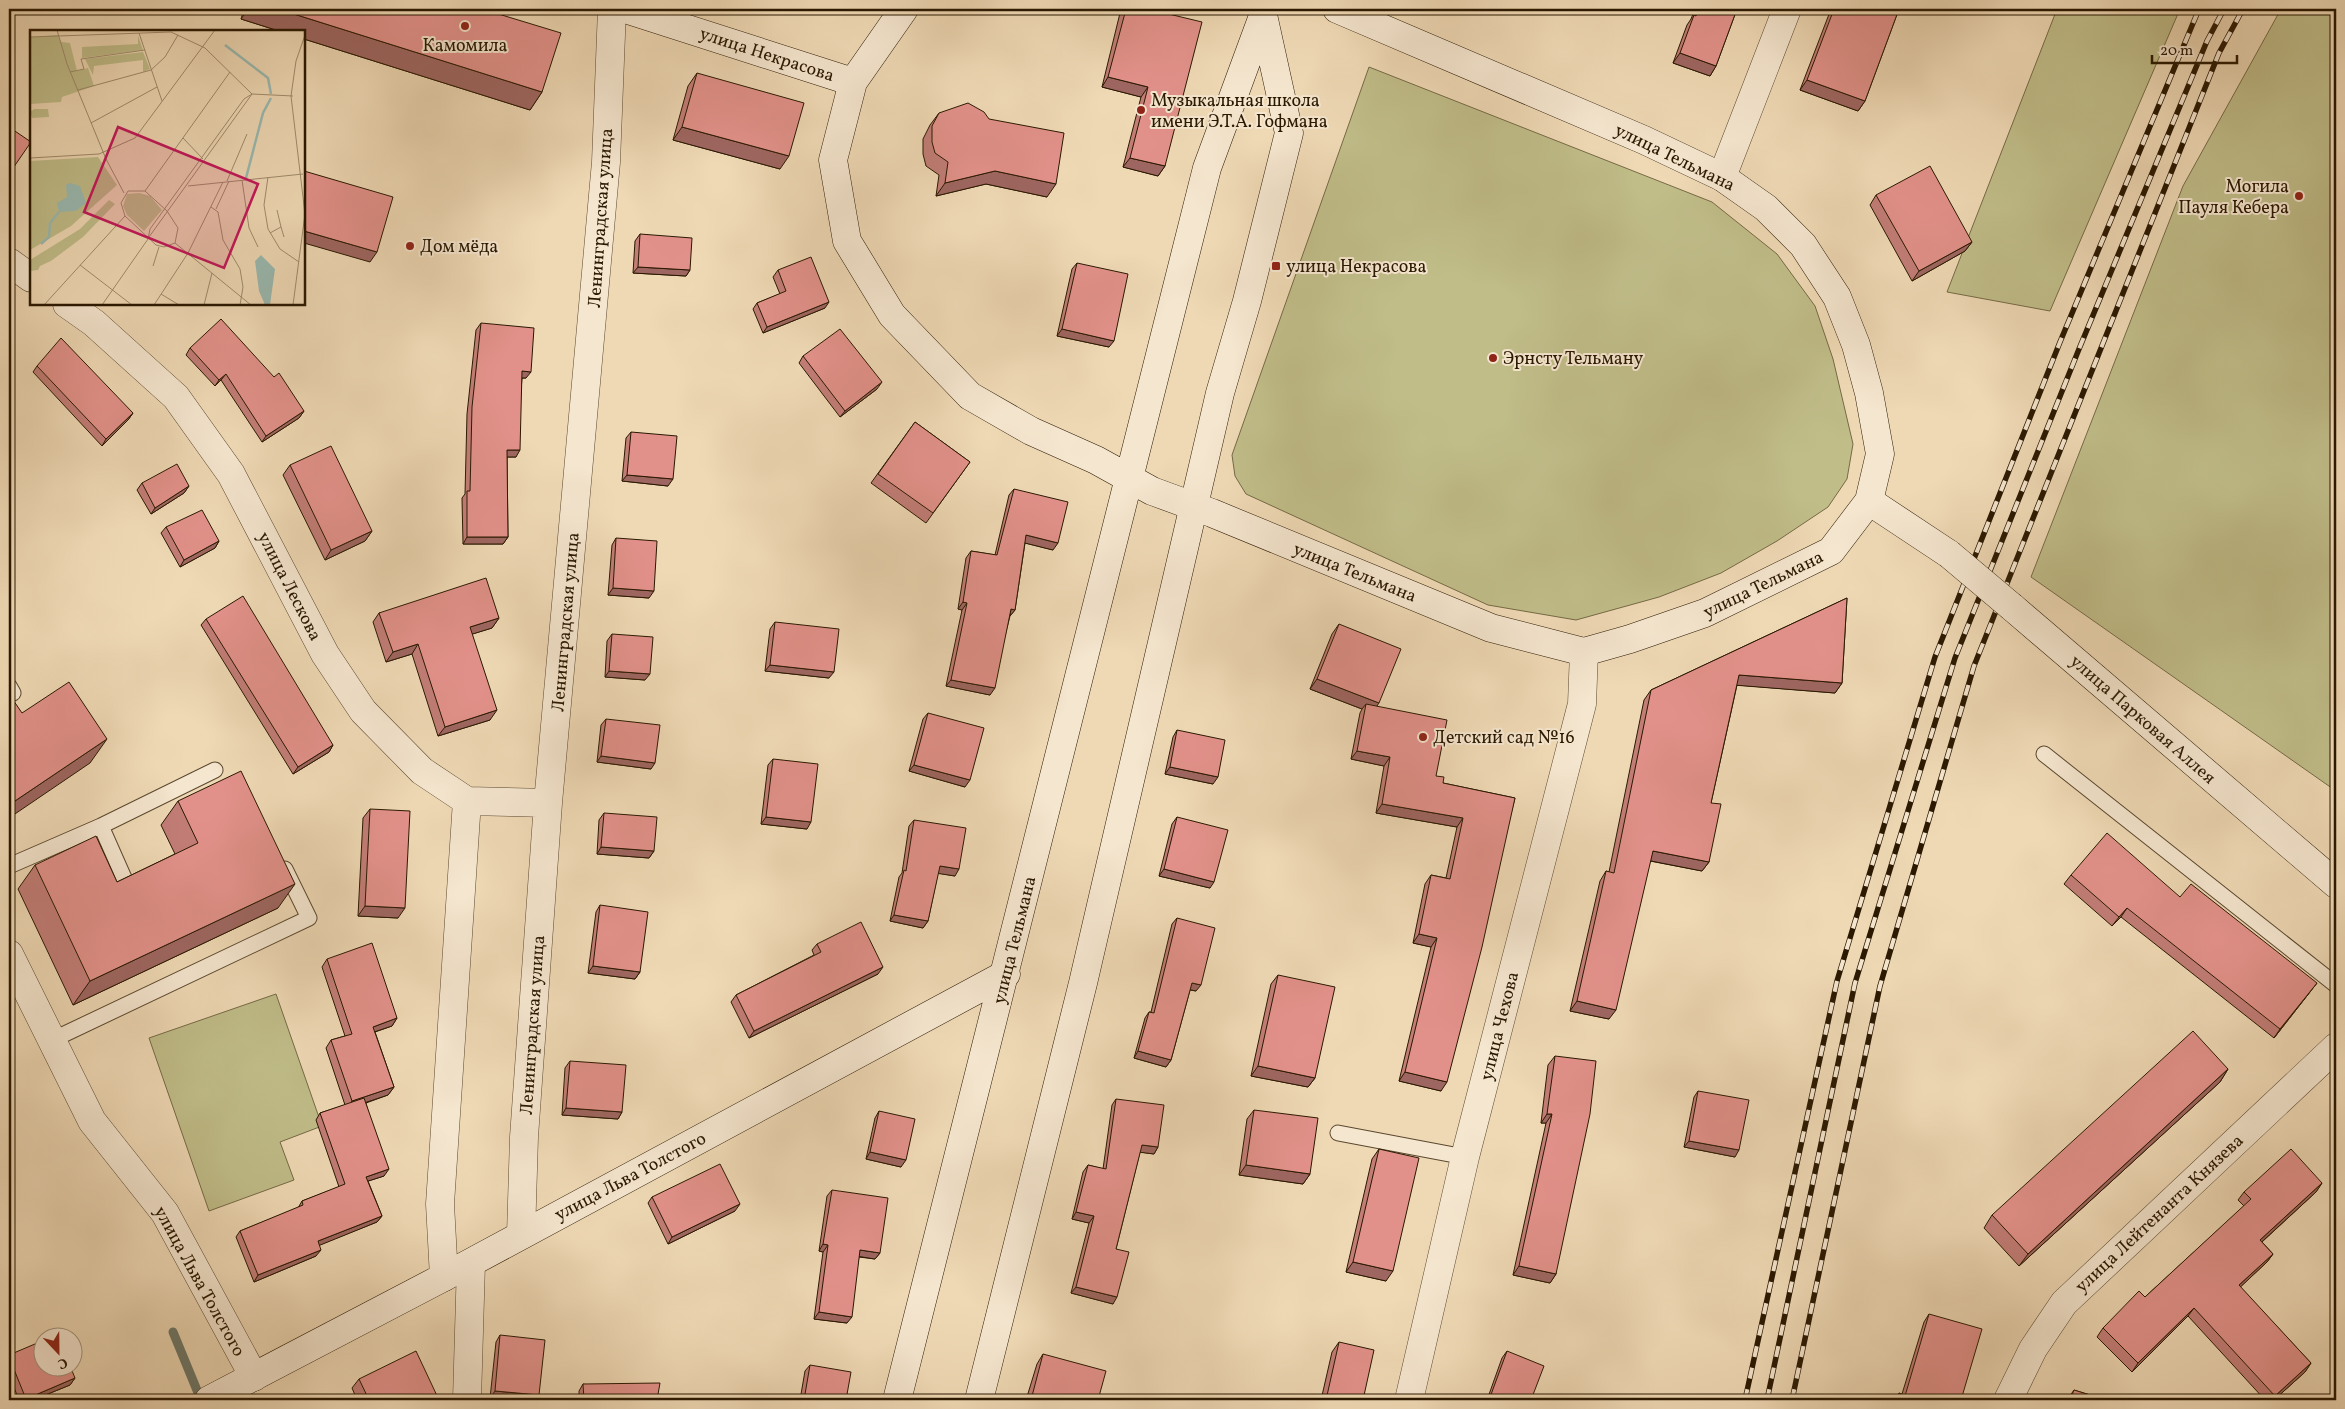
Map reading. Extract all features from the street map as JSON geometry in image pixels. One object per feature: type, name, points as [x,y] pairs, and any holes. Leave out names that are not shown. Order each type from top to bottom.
[{"type":"street","name":"Ленинградская улица","points":[[521,1235],[524,1137],[548,803],[606,162],[612,9]]},
{"type":"street","name":"улица Некрасова","points":[[625,9],[853,82]]},
{"type":"street","name":"улица Тельмана","points":[[904,9],[853,82],[833,160],[847,240],[892,315],[970,396],[1031,430],[1096,460],[1159,494],[1193,506],[1491,628],[1584,652],[1630,639],[1705,613],[1832,551],[1869,501],[1880,454],[1869,393],[1856,345],[1838,297],[1803,245],[1766,208],[1722,177],[1644,140],[1337,9]]},
{"type":"street","points":[[1722,177],[1787,9]]},
{"type":"street","name":"улица Тельмана","points":[[897,1400],[1006,974],[1207,168],[1262,12]]},
{"type":"street","name":"улица Тельмана","points":[[979,1400],[1083,983],[1220,393],[1247,301],[1289,133],[1262,12]]},
{"type":"street","name":"улица Лескова","points":[[68,305],[94,323],[176,397],[231,474],[325,654],[363,711],[422,771],[467,801]]},
{"type":"street","name":"улица Парковая Аллея","points":[[1869,501],[1949,554],[2336,884]]},
{"type":"street","name":"улица Чехова","points":[[1409,1400],[1465,1157],[1582,704],[1584,652]]},
{"type":"street","points":[[444,1277],[440,1204],[467,801],[548,803]]},
{"type":"street","name":"улица Льва Толстого","points":[[9,954],[92,1121],[165,1213],[254,1377]]},
{"type":"street","name":"улица Льва Толстого","points":[[217,1396],[471,1263],[1006,974]]},
{"type":"street","name":"улица Лейтенанта Князева","points":[[2008,1400],[2033,1349],[2064,1303],[2336,1047]]},
{"type":"street","points":[[467,1400],[471,1263]]},
{"type":"lane","points":[[2044,754],[2336,985]]},
{"type":"lane","points":[[9,866],[101,826],[215,770]]},
{"type":"lane","points":[[101,826],[124,878]]},
{"type":"lane","points":[[52,1040],[308,918],[280,859]]},
{"type":"lane","points":[[1338,1133],[1465,1157]]},
{"type":"shaded area","points":[[2057,9],[2180,9],[2050,311],[1947,292]]},
{"type":"shaded area","points":[[2281,9],[2336,9],[2336,791],[2031,577],[2183,186]]},
{"type":"shaded area","points":[[1369,67],[1712,202],[1777,254],[1815,306],[1833,359],[1853,444],[1847,479],[1828,507],[1777,541],[1721,573],[1659,597],[1576,620],[1488,605],[1246,494],[1235,476],[1232,455]]},
{"type":"shaded area","points":[[276,994],[322,1126],[280,1142],[294,1180],[209,1211],[149,1038]]},
{"type":"building","points":[[278,9],[482,9],[561,33],[542,92]]},
{"type":"building","points":[[1126,9],[1148,9],[1202,22],[1165,166],[1130,158],[1148,87],[1108,77]]},
{"type":"building","points":[[1698,9],[1737,9],[1716,66],[1680,53]]},
{"type":"building","points":[[1834,9],[1899,9],[1865,101],[1807,80]]},
{"type":"building","points":[[697,73],[804,103],[789,156],[682,127]]},
{"type":"building","points":[[968,103],[984,112],[989,119],[1064,133],[1056,184],[995,171],[945,183],[948,162],[935,153],[932,142],[932,126],[939,113]]},
{"type":"building","points":[[9,127],[30,141],[30,143],[9,174]]},
{"type":"building","points":[[1930,166],[1972,242],[1919,271],[1876,195]]},
{"type":"building","points":[[305,171],[393,197],[377,252],[305,231]]},
{"type":"building","points":[[640,234],[692,238],[690,270],[638,267]]},
{"type":"building","points":[[811,257],[829,302],[767,327],[757,303],[786,291],[778,270]]},
{"type":"building","points":[[1077,263],[1128,274],[1114,341],[1062,329]]},
{"type":"building","points":[[221,319],[274,377],[279,373],[304,411],[266,436],[226,374],[219,380],[190,348]]},
{"type":"building","points":[[481,323],[534,328],[531,372],[522,371],[520,450],[507,450],[508,537],[467,537],[467,491],[470,491],[472,407]]},
{"type":"building","points":[[840,329],[882,382],[845,411],[803,356]]},
{"type":"building","points":[[61,338],[133,413],[106,439],[37,366]]},
{"type":"building","points":[[915,422],[970,462],[933,513],[878,474]]},
{"type":"building","points":[[631,432],[677,436],[673,479],[627,475]]},
{"type":"building","points":[[331,446],[372,531],[331,550],[290,465]]},
{"type":"building","points":[[177,464],[189,486],[155,508],[142,483]]},
{"type":"building","points":[[1014,489],[1068,502],[1058,543],[1026,535],[1015,610],[1011,609],[995,688],[951,680],[967,603],[963,602],[971,551],[997,555]]},
{"type":"building","points":[[202,510],[219,541],[184,560],[166,527]]},
{"type":"building","points":[[616,538],[657,541],[654,591],[613,588]]},
{"type":"building","points":[[486,578],[499,618],[470,627],[497,710],[445,727],[418,644],[393,652],[379,613]]},
{"type":"building","points":[[243,596],[333,745],[298,767],[206,619]]},
{"type":"building","points":[[1847,598],[1842,683],[1739,675],[1711,803],[1721,804],[1709,862],[1653,851],[1616,1010],[1577,1001],[1606,871],[1614,873],[1651,690]]},
{"type":"building","points":[[775,622],[839,629],[834,672],[770,665]]},
{"type":"building","points":[[1339,624],[1401,649],[1379,703],[1317,679]]},
{"type":"building","points":[[612,634],[653,637],[650,674],[609,671]]},
{"type":"building","points":[[69,682],[107,739],[9,805],[9,694],[22,713]]},
{"type":"building","points":[[1366,704],[1447,720],[1436,776],[1444,777],[1443,783],[1515,798],[1482,947],[1447,1082],[1405,1072],[1437,938],[1419,934],[1431,875],[1450,879],[1463,818],[1382,804],[1390,757],[1357,751]]},
{"type":"building","points":[[928,713],[984,728],[970,780],[914,765]]},
{"type":"building","points":[[606,719],[660,725],[655,763],[601,756]]},
{"type":"building","points":[[1177,730],[1225,740],[1218,777],[1170,767]]},
{"type":"building","points":[[773,759],[818,764],[811,822],[766,817]]},
{"type":"building","points":[[241,771],[295,884],[90,981],[35,865],[96,836],[117,882],[198,843],[178,801]]},
{"type":"building","points":[[370,809],[410,811],[405,908],[365,906]]},
{"type":"building","points":[[604,813],[657,817],[654,851],[601,847]]},
{"type":"building","points":[[1177,817],[1228,830],[1214,882],[1164,869]]},
{"type":"building","points":[[914,820],[966,828],[959,869],[940,866],[928,921],[894,915],[904,870],[906,871]]},
{"type":"building","points":[[2107,833],[2180,897],[2191,884],[2317,983],[2280,1029],[2127,908],[2119,917],[2071,875]]},
{"type":"building","points":[[600,905],[648,912],[640,972],[593,966]]},
{"type":"building","points":[[1177,918],[1215,928],[1201,985],[1192,983],[1171,1060],[1138,1051],[1149,1012],[1154,1013]]},
{"type":"building","points":[[861,922],[883,967],[754,1031],[736,995],[821,952],[817,944]]},
{"type":"building","points":[[372,943],[397,1018],[373,1027],[394,1087],[352,1101],[331,1040],[352,1034],[327,959]]},
{"type":"building","points":[[1278,975],[1335,987],[1315,1078],[1258,1066]]},
{"type":"building","points":[[2193,1031],[2228,1069],[2028,1254],[1992,1215]]},
{"type":"building","points":[[1555,1056],[1596,1061],[1590,1114],[1556,1274],[1519,1266],[1552,1114],[1547,1114]]},
{"type":"building","points":[[570,1061],[626,1065],[622,1112],[566,1108]]},
{"type":"building","points":[[1698,1091],[1749,1100],[1739,1150],[1689,1141]]},
{"type":"building","points":[[364,1098],[389,1169],[366,1177],[382,1216],[318,1241],[321,1250],[258,1275],[240,1231],[303,1205],[302,1201],[345,1184],[320,1113]]},
{"type":"building","points":[[1116,1099],[1164,1105],[1158,1147],[1142,1145],[1116,1249],[1129,1252],[1117,1297],[1076,1287],[1094,1216],[1076,1212],[1088,1165],[1106,1169]]},
{"type":"building","points":[[1254,1110],[1318,1118],[1310,1174],[1246,1165]]},
{"type":"building","points":[[879,1111],[915,1119],[906,1160],[870,1152]]},
{"type":"building","points":[[1379,1149],[1419,1158],[1393,1271],[1353,1262]]},
{"type":"building","points":[[2291,1149],[2322,1183],[2260,1240],[2273,1254],[2239,1285],[2311,1363],[2275,1396],[2194,1308],[2138,1363],[2103,1328],[2139,1291],[2145,1297],[2251,1199],[2244,1192]]},
{"type":"building","points":[[720,1164],[740,1204],[672,1237],[652,1197]]},
{"type":"building","points":[[832,1190],[888,1198],[880,1253],[860,1250],[852,1317],[819,1312],[828,1245],[823,1244]]},
{"type":"building","points":[[1929,1314],[1982,1329],[1961,1400],[1895,1400],[1899,1393],[1905,1396]]},
{"type":"building","points":[[500,1335],[545,1340],[539,1395],[495,1391]]},
{"type":"building","points":[[1339,1342],[1374,1350],[1363,1400],[1326,1400]]},
{"type":"building","points":[[32,1345],[32,1376],[74,1376],[75,1378],[26,1399],[9,1355]]},
{"type":"building","points":[[416,1351],[439,1400],[369,1400],[359,1379]]},
{"type":"building","points":[[1507,1351],[1544,1366],[1531,1400],[1489,1400]]},
{"type":"building","points":[[1043,1354],[1106,1371],[1098,1400],[1031,1400]]},
{"type":"building","points":[[810,1365],[851,1372],[846,1400],[804,1400]]},
{"type":"building","points":[[660,1383],[657,1400],[584,1400],[583,1384]]},
{"type":"building","points":[[2074,1390],[2106,1400],[2070,1400]]},
{"type":"waterway","points":[[173,1332],[201,1400]]},
{"type":"railway","points":[[1745,1400],[1837,981],[1935,657],[2060,342],[2199,9]]},
{"type":"railway","points":[[1767,1400],[1855,983],[1955,658],[2079,349],[2207,41],[2224,9]]},
{"type":"railway","points":[[1792,1400],[1880,986],[1974,666],[2219,53],[2243,9]]},
{"type":"place","name":"Камомила","points":[[465,26]]},
{"type":"place","name":"Музыкальная школа имени Э.Т.А. Гофмана","points":[[1141,110]]},
{"type":"place","name":"Могила Пауля Кебера","points":[[2299,196]]},
{"type":"place","name":"Дом мёда","points":[[410,246]]},
{"type":"place","name":"улица Некрасова","points":[[1276,266]]},
{"type":"place","name":"Эрнсту Тельману","points":[[1493,358]]},
{"type":"place","name":"Детский сад №16","points":[[1423,737]]}]
